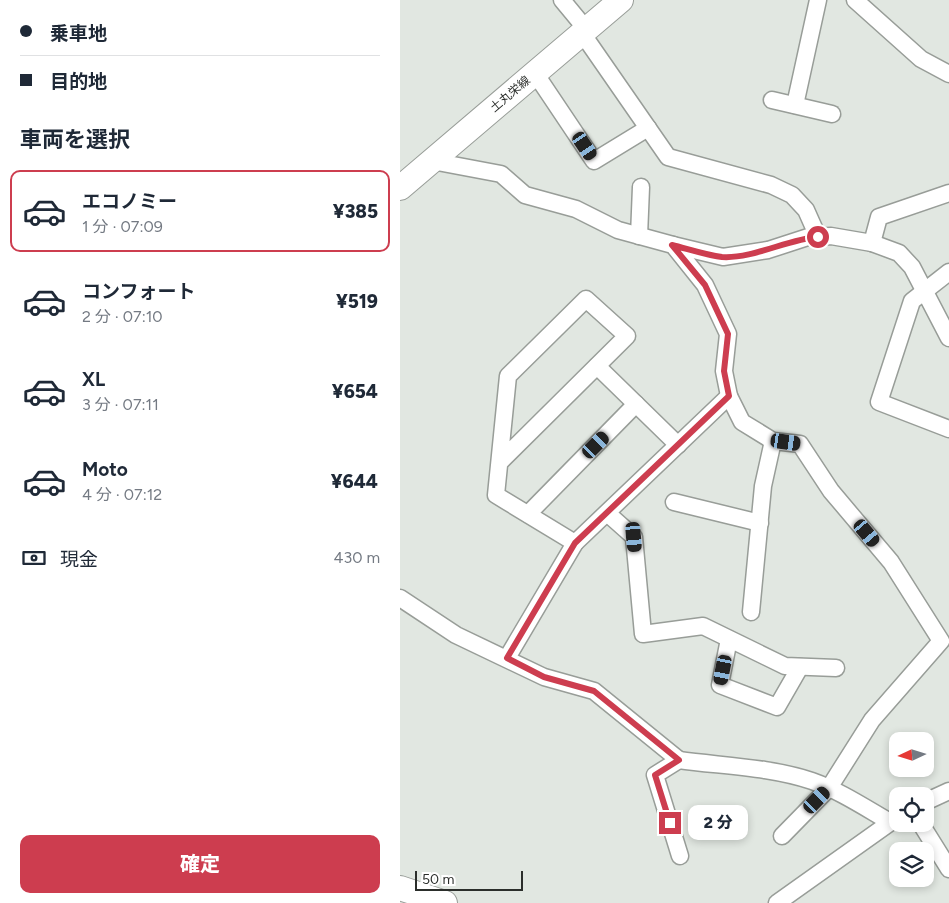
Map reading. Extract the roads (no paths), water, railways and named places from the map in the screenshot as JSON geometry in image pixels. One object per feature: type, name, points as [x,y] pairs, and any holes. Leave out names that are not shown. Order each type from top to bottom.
[{"type":"main road","name":"土丸栄線","points":[[400,188],[621,0]]},
{"type":"main road","points":[[400,888],[445,903]]},
{"type":"street","points":[[562,0],[668,157],[770,185],[792,195],[806,210],[818,237]]},
{"type":"street","points":[[795,105],[818,0]]},
{"type":"street","points":[[855,0],[921,59],[949,74]]},
{"type":"street","points":[[535,73],[594,160],[648,128]]},
{"type":"street","points":[[772,100],[832,114]]},
{"type":"street","points":[[432,161],[501,174],[525,195],[576,209],[618,230],[723,257],[768,250],[808,238],[818,237],[831,236],[872,243],[900,253],[912,267],[949,338]]},
{"type":"street","points":[[639,236],[641,186]]},
{"type":"street","points":[[872,243],[880,217],[949,193]]},
{"type":"street","points":[[672,245],[705,285],[728,334],[724,371],[729,396],[742,422],[773,440],[800,444],[832,491],[891,562],[945,637],[872,720],[829,788],[782,836]]},
{"type":"street","points":[[948,275],[912,301],[879,402],[949,429]]},
{"type":"street","points":[[500,462],[627,336],[586,299],[508,376],[496,495],[575,543]]},
{"type":"street","points":[[597,366],[678,445]]},
{"type":"street","points":[[507,658],[575,543],[729,396]]},
{"type":"street","points":[[528,514],[636,404]]},
{"type":"street","points":[[751,612],[763,486],[773,440]]},
{"type":"street","points":[[674,502],[760,523]]},
{"type":"street","points":[[607,513],[634,537],[643,634],[703,626],[785,666],[836,668]]},
{"type":"street","points":[[400,598],[456,635],[544,677],[594,691],[679,760],[778,773],[829,788],[889,818]]},
{"type":"street","points":[[729,639],[720,685],[777,707],[800,668]]},
{"type":"street","points":[[679,760],[655,775],[680,856]]},
{"type":"street","points":[[934,798],[949,791]]},
{"type":"street","points":[[777,903],[889,824]]},
{"type":"street","points":[[926,832],[949,869]]}]
